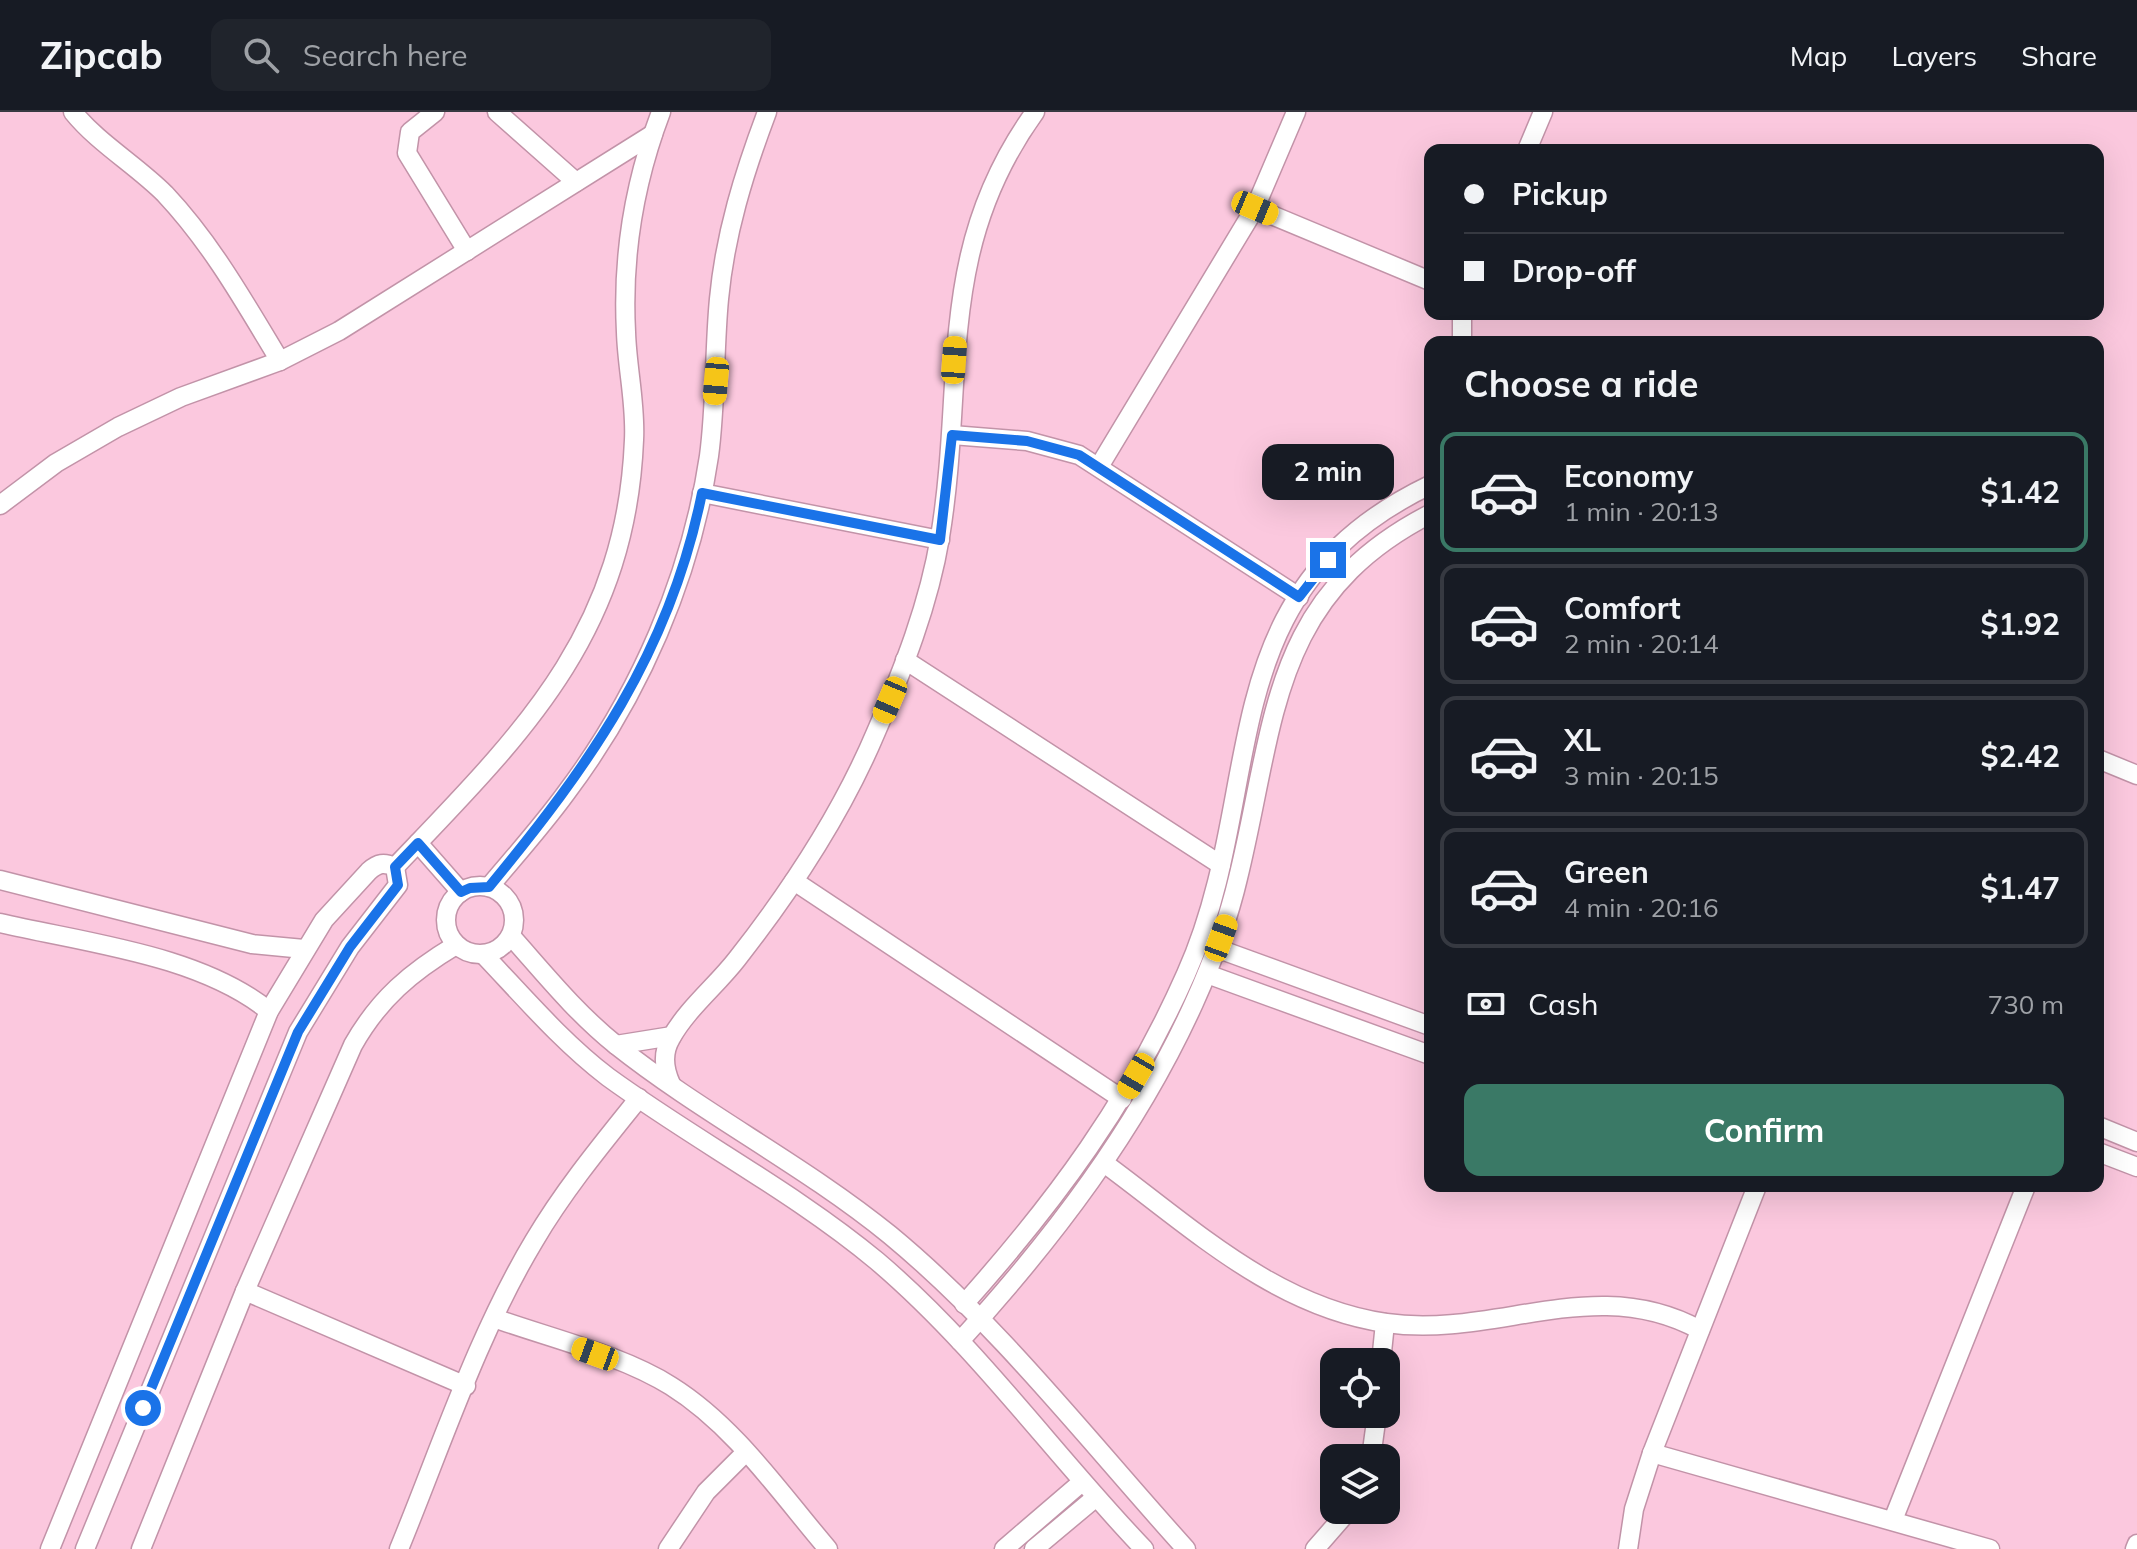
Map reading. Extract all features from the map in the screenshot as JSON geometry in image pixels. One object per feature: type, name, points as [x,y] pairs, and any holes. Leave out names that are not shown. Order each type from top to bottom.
[{"type":"street","points":[[73,112],[139,169],[190,223],[234,285],[280,361]]},
{"type":"street","points":[[497,112],[576,182]]},
{"type":"street","points":[[395,867],[500,756],[545,702],[581,641],[608,577],[626,508],[634,438],[626,335],[626,268],[635,200],[661,112]]},
{"type":"street","points":[[489,887],[566,794],[627,698],[667,612],[683,568],[702,493],[713,420],[724,259],[743,179],[767,112]]},
{"type":"street","points":[[671,1084],[665,1057],[672,1036],[731,967],[794,881],[856,777],[905,660],[940,540],[952,435],[958,313],[968,254],[999,171],[1035,112]]},
{"type":"street","points":[[1100,465],[1255,208],[1296,112]]},
{"type":"street","points":[[1530,144],[1543,112]]},
{"type":"street","points":[[433,113],[410,132],[407,153],[467,251]]},
{"type":"street","points":[[0,505],[56,463],[118,427],[181,397],[280,361],[339,331],[653,134]]},
{"type":"street","points":[[1255,208],[1424,278]]},
{"type":"street","points":[[952,435],[1044,444],[1100,465],[1299,597]]},
{"type":"street","points":[[964,1304],[1055,1198],[1122,1099],[1188,972],[1221,865],[1252,700],[1281,624],[1328,560],[1352,537],[1406,496],[1424,488]]},
{"type":"street","points":[[702,493],[940,540]]},
{"type":"street","points":[[960,1341],[1104,1163],[1161,1070],[1207,974],[1239,876],[1275,703],[1295,648],[1317,610],[1345,576],[1366,556],[1424,518]]},
{"type":"street","points":[[905,660],[1221,865]]},
{"type":"street","points":[[2104,761],[2137,775]]},
{"type":"street","points":[[418,843],[461,892]]},
{"type":"street","points":[[50,1549],[269,1011],[304,949],[342,898],[376,864],[386,863],[395,867]]},
{"type":"street","points":[[85,1549],[284,1064],[332,974],[398,885],[395,867]]},
{"type":"street","points":[[0,880],[252,944],[304,949]]},
{"type":"street","points":[[794,881],[1122,1099]]},
{"type":"street","points":[[489,887],[506,898],[511,906],[514,926],[511,936],[499,949],[473,954],[456,945],[450,937],[446,917],[453,899],[461,892],[489,887]]},
{"type":"street","points":[[0,923],[196,969],[235,986],[269,1011]]},
{"type":"street","points":[[511,936],[562,995],[616,1045],[855,1208],[923,1264],[979,1319],[1186,1549]]},
{"type":"street","points":[[141,1549],[245,1291],[362,1028],[401,982],[456,945]]},
{"type":"street","points":[[1216,948],[1424,1024]]},
{"type":"street","points":[[483,954],[574,1047],[639,1098],[841,1233],[907,1287],[960,1341],[1095,1498],[1144,1549]]},
{"type":"street","points":[[1207,974],[1424,1053]]},
{"type":"street","points":[[616,1045],[672,1036]]},
{"type":"street","points":[[399,1549],[494,1318],[541,1229],[639,1098]]},
{"type":"street","points":[[2104,1128],[2137,1142]]},
{"type":"street","points":[[2104,1154],[2137,1167]]},
{"type":"street","points":[[1104,1163],[1273,1285],[1326,1309],[1385,1323],[1445,1326],[1614,1304],[1667,1314],[1700,1330]]},
{"type":"street","points":[[1628,1549],[1634,1509],[1652,1453],[1755,1192]]},
{"type":"street","points":[[1893,1520],[2024,1192]]},
{"type":"street","points":[[245,1291],[466,1386]]},
{"type":"street","points":[[494,1318],[645,1372],[669,1384],[711,1415],[828,1549]]},
{"type":"street","points":[[1382,1348],[1385,1323]]},
{"type":"street","points":[[668,1549],[706,1492],[745,1453]]},
{"type":"street","points":[[1652,1453],[1990,1549]]},
{"type":"street","points":[[1004,1549],[1082,1482]]},
{"type":"street","points":[[1034,1549],[1095,1498]]},
{"type":"street","points":[[1315,1549],[1337,1524]]},
{"type":"route","points":[[143,1408],[298,1032],[350,947],[398,885],[395,867],[418,843],[461,892],[479,886],[489,887],[509,864],[566,794],[627,698],[667,612],[683,568],[702,493],[940,540],[952,435],[1010,439],[1044,444],[1100,465],[1299,597],[1328,560]]}]
